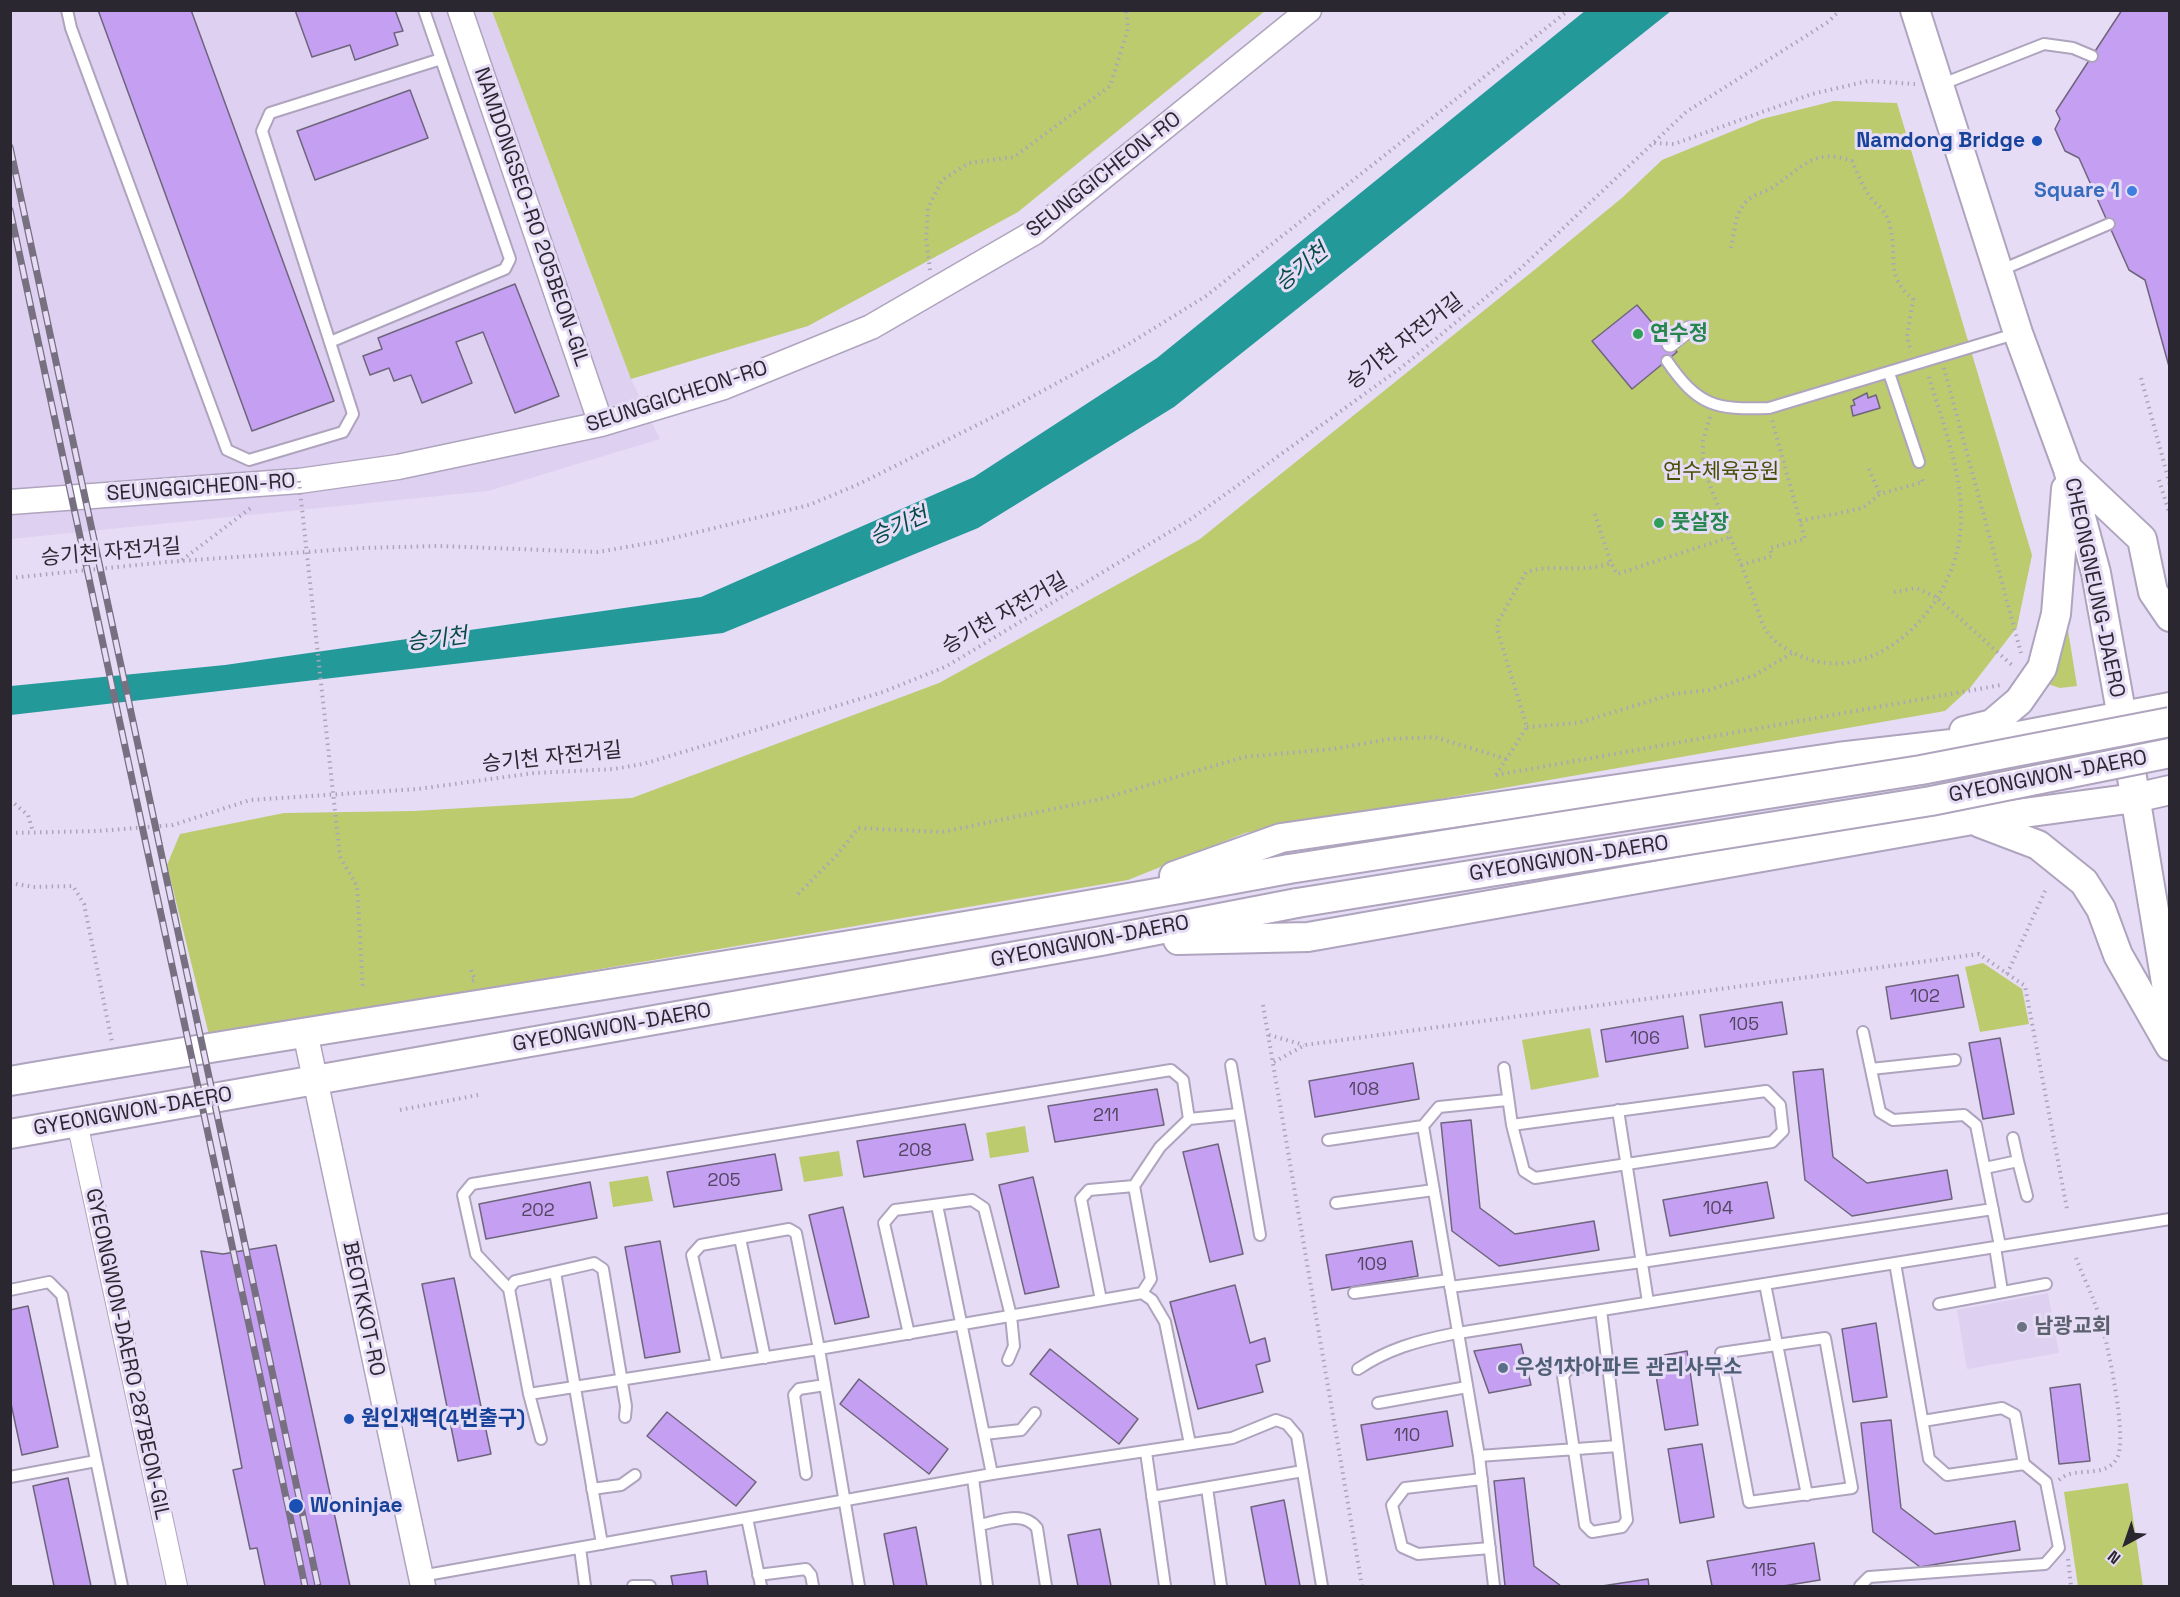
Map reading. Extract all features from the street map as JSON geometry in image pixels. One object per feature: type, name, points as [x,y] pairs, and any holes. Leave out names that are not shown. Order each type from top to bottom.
[{"type":"main road","name":"CHEONGNEUNG-DAERO","points":[[1915,10],[2018,333],[2068,469],[2096,573],[2169,1007]]},
{"type":"main road","points":[[2068,469],[2142,539],[2153,592],[2169,617]]},
{"type":"main road","points":[[1838,757],[1992,724],[2033,684],[2050,643],[2056,614],[2068,469]]},
{"type":"main road","points":[[1091,906],[1281,838],[1838,757],[2013,737],[2169,707]]},
{"type":"main road","name":"GYEONGWON-DAERO","points":[[10,1082],[305,1032],[1091,906],[1289,869],[1921,770],[2169,722]]},
{"type":"main road","name":"GYEONGWON-DAERO","points":[[10,1134],[1101,941],[1297,903],[1931,801],[2169,753]]},
{"type":"main road","points":[[1101,941],[1308,937],[1972,820],[2135,798],[2169,790]]},
{"type":"main road","points":[[1972,820],[2038,845],[2084,882],[2101,909],[2118,955],[2169,1046]]},
{"type":"street","name":"NAMDONGSEO-RO 205BEON-GIL","points":[[460,10],[601,424]]},
{"type":"street","name":"SEUNGGICHEON-RO","points":[[10,502],[299,481],[398,466],[601,424],[724,387],[871,327],[1035,232],[1309,10]]},
{"type":"street","points":[[1670,345],[1689,328]]},
{"type":"street","name":"BEOTKKOT-RO","points":[[305,1032],[422,1581]]},
{"type":"street","name":"GYEONGWON-DAERO 287BEON-GIL","points":[[77,1122],[177,1587]]},
{"type":"lane","points":[[67,10],[71,28],[227,450],[249,460],[343,432],[353,414],[262,131],[270,113],[441,59]]},
{"type":"lane","points":[[330,342],[505,269],[510,259],[424,10]]},
{"type":"lane","points":[[1940,85],[2044,44],[2073,48],[2092,56]]},
{"type":"lane","points":[[1999,271],[2109,224]]},
{"type":"lane","points":[[1667,362],[1684,386],[1697,397],[1714,405],[1745,409],[1769,408],[2018,333]]},
{"type":"lane","points":[[1889,372],[1919,465]]},
{"type":"lane","points":[[1863,1032],[1880,1112],[1893,1120],[1964,1115],[1976,1125],[1993,1209],[2002,1291]]},
{"type":"lane","points":[[1871,1069],[1955,1060]]},
{"type":"lane","points":[[1231,1065],[1260,1235]]},
{"type":"lane","points":[[1504,1068],[1507,1100],[1512,1125],[1524,1171],[1535,1178],[1772,1142],[1783,1131],[1780,1106],[1766,1091],[1512,1125]]},
{"type":"lane","points":[[541,1439],[529,1394],[509,1289],[476,1254],[463,1195],[472,1184],[1171,1070],[1183,1080],[1189,1119]]},
{"type":"lane","points":[[1328,1140],[1423,1126],[1439,1107],[1507,1100]]},
{"type":"lane","points":[[1618,1110],[1648,1302]]},
{"type":"lane","points":[[1142,1293],[1150,1279],[1134,1186],[1160,1147],[1189,1119],[1239,1114]]},
{"type":"lane","points":[[1423,1126],[1479,1456],[1494,1587]]},
{"type":"lane","points":[[2013,1138],[2027,1196]]},
{"type":"lane","points":[[1985,1168],[2018,1161]]},
{"type":"lane","points":[[1101,1300],[1081,1199],[1089,1190],[1134,1186]]},
{"type":"lane","points":[[1336,1203],[1434,1190]]},
{"type":"lane","points":[[909,1334],[884,1223],[895,1210],[972,1200],[984,1208],[1011,1316],[1014,1346],[1008,1360]]},
{"type":"lane","points":[[936,1205],[992,1474]]},
{"type":"lane","points":[[1354,1293],[1642,1262],[1993,1209]]},
{"type":"lane","points":[[1358,1369],[1378,1356],[1406,1344],[1458,1333],[2169,1219]]},
{"type":"lane","points":[[717,1365],[693,1255],[701,1245],[789,1228],[796,1233],[819,1349],[859,1587]]},
{"type":"lane","points":[[740,1238],[765,1358]]},
{"type":"lane","points":[[509,1289],[515,1281],[594,1263],[603,1269],[626,1406],[625,1417]]},
{"type":"lane","points":[[1894,1263],[1929,1459],[1947,1475],[2024,1464]]},
{"type":"lane","points":[[555,1272],[602,1544]]},
{"type":"lane","points":[[10,1290],[49,1282],[62,1295],[122,1587]]},
{"type":"lane","points":[[1765,1284],[1807,1495]]},
{"type":"lane","points":[[1939,1304],[2046,1284]]},
{"type":"lane","points":[[529,1394],[765,1358],[1142,1293],[1152,1300],[1165,1322],[1190,1444]]},
{"type":"lane","points":[[1601,1310],[1608,1365],[1627,1520],[1622,1527],[1592,1532],[1586,1525],[1563,1376],[1570,1367],[1608,1365]]},
{"type":"lane","points":[[1825,1338],[1852,1488],[1749,1502],[1721,1353],[1778,1346],[1825,1338]]},
{"type":"lane","points":[[806,1474],[794,1395],[799,1389],[825,1385]]},
{"type":"lane","points":[[1378,1403],[1467,1387]]},
{"type":"lane","points":[[1860,1587],[1869,1577],[2045,1564],[2059,1548],[2046,1482],[2024,1464],[2015,1415],[2002,1408],[1923,1421]]},
{"type":"lane","points":[[984,1434],[1021,1430],[1035,1413]]},
{"type":"lane","points":[[422,1581],[580,1548],[992,1474],[1232,1438],[1276,1420],[1287,1424],[1298,1436],[1322,1587]]},
{"type":"lane","points":[[1479,1456],[1618,1446]]},
{"type":"lane","points":[[1146,1452],[1165,1587]]},
{"type":"lane","points":[[10,1477],[96,1461]]},
{"type":"lane","points":[[1152,1497],[1303,1472]]},
{"type":"lane","points":[[592,1489],[621,1485],[635,1475]]},
{"type":"lane","points":[[973,1478],[987,1587]]},
{"type":"lane","points":[[1482,1479],[1405,1488],[1392,1505],[1402,1546],[1418,1554],[1490,1548]]},
{"type":"lane","points":[[1207,1488],[1221,1587]]},
{"type":"lane","points":[[979,1525],[1022,1517],[1032,1521],[1037,1528],[1046,1587]]},
{"type":"lane","points":[[747,1518],[760,1581],[806,1569],[811,1575],[813,1587]]},
{"type":"lane","points":[[580,1548],[585,1587]]},
{"type":"lane","points":[[633,1587],[650,1587]]},
{"type":"path","points":[[925,295],[931,276],[926,238],[928,208],[942,180],[969,163],[1014,157],[1110,86],[1128,29],[1126,10]]},
{"type":"path","name":"승기천 자전거길","points":[[10,578],[182,561],[438,546],[598,552],[661,541],[809,505],[859,484],[1020,403],[1127,345],[1206,296],[1569,10]]},
{"type":"path","name":"승기천 자전거길","points":[[10,833],[98,831],[173,825],[250,800],[418,789],[534,773],[614,769],[643,764],[883,692],[947,666],[1191,519],[1402,367],[1520,269],[1686,112],[1828,22],[1840,10]]},
{"type":"path","points":[[1654,143],[1674,144],[1812,94],[1868,81],[1940,85]]},
{"type":"path","points":[[1714,405],[1703,441],[1703,467],[1768,633],[1792,653],[1821,663],[1850,661],[1886,650],[1911,631],[1950,574],[1959,546],[1960,508],[1953,457],[1919,363],[1907,337],[1913,299],[1903,291],[1895,277],[1891,228],[1884,209],[1873,199],[1852,161],[1838,156],[1813,158],[1792,170],[1772,188],[1756,192],[1742,207],[1731,248]]},
{"type":"path","points":[[1941,356],[2022,657]]},
{"type":"path","points":[[2141,378],[2169,485]]},
{"type":"path","points":[[1741,565],[1772,556],[1770,548],[1805,539],[1769,408]]},
{"type":"path","points":[[1800,521],[1863,508],[1880,494],[1923,482],[1919,465]]},
{"type":"path","points":[[1869,469],[1880,494]]},
{"type":"path","points":[[2159,480],[2169,515]]},
{"type":"path","points":[[299,481],[340,857],[357,886],[363,990]]},
{"type":"path","points":[[182,561],[256,504]]},
{"type":"path","points":[[1595,514],[1611,563],[1617,574],[1730,537]]},
{"type":"path","points":[[1527,727],[1497,629],[1499,620],[1526,572],[1542,567],[1588,570],[1611,563]]},
{"type":"path","points":[[1894,592],[1916,588],[1936,597],[2020,672]]},
{"type":"path","points":[[1527,727],[1578,723],[1672,694],[1709,690],[1755,675],[1792,653]]},
{"type":"path","points":[[1527,727],[1496,775],[2005,684]]},
{"type":"path","points":[[798,894],[837,855],[858,828],[942,832],[1101,799],[1244,756],[1333,750],[1389,739],[1434,737],[1506,759]]},
{"type":"path","points":[[10,800],[28,815],[33,832]]},
{"type":"path","points":[[10,883],[33,887],[73,886],[84,904],[117,1063]]},
{"type":"path","points":[[2007,974],[2046,889]]},
{"type":"path","points":[[1274,1062],[1305,1045],[1979,954],[2025,986],[2067,1209]]},
{"type":"path","points":[[465,982],[475,980],[471,970]]},
{"type":"path","points":[[1263,1005],[1362,1587]]},
{"type":"path","points":[[1269,1035],[1305,1045]]},
{"type":"path","points":[[400,1110],[478,1095]]},
{"type":"path","points":[[2076,1258],[2101,1320],[2111,1363],[2121,1442],[2117,1458],[2106,1469],[2090,1472]]},
{"type":"shaded area","points":[[11,11],[492,11],[631,379],[660,439],[488,491],[11,539]]},
{"type":"shaded area","points":[[2048,1293],[2059,1353],[1967,1369],[1957,1310]]},
{"type":"green space","points":[[492,10],[1265,11],[1018,212],[808,326],[631,379]]},
{"type":"green space","name":"연수체육공원","points":[[1834,101],[1897,103],[2032,555],[2017,627],[1970,688],[1945,711],[1245,833],[1128,880],[209,1035],[167,865],[180,834],[284,813],[414,811],[632,798],[939,683],[1200,539],[1538,267],[1623,197],[1662,160],[1762,119]]},
{"type":"green space","points":[[2068,630],[2077,686],[2060,688],[2045,683]]},
{"type":"green space","points":[[1983,963],[2022,989],[2029,1024],[1980,1032],[1965,967]]},
{"type":"green space","points":[[1590,1028],[1599,1077],[1531,1090],[1522,1040]]},
{"type":"green space","points":[[1025,1126],[1029,1152],[990,1158],[986,1133]]},
{"type":"green space","points":[[839,1151],[843,1176],[804,1182],[799,1157]]},
{"type":"green space","points":[[648,1176],[653,1201],[613,1207],[609,1182]]},
{"type":"green space","points":[[2128,1483],[2143,1586],[2078,1586],[2064,1492]]},
{"type":"water","name":"승기천","points":[[1586,10],[1671,11],[1174,407],[978,528],[723,633],[11,715],[11,686],[225,665],[701,597],[974,477],[1157,358]]},
{"type":"building","points":[[98,10],[191,10],[334,401],[252,431]]},
{"type":"building","points":[[295,10],[395,10],[403,31],[394,33],[398,45],[355,60],[350,45],[312,57]]},
{"type":"building","name":"Square 1","points":[[2122,10],[2170,10],[2170,370],[2145,280],[2129,270],[2079,158],[2065,151],[2055,129],[2060,119],[2056,111]]},
{"type":"building","points":[[410,90],[428,138],[315,180],[297,131]]},
{"type":"building","points":[[515,284],[559,396],[515,413],[483,332],[456,342],[472,383],[422,403],[411,375],[394,381],[389,368],[370,375],[363,356],[382,349],[378,338]]},
{"type":"building","points":[[1637,305],[1677,352],[1632,389],[1592,341]]},
{"type":"building","points":[[1867,393],[1868,398],[1876,395],[1880,408],[1853,416],[1851,406],[1855,405],[1853,400]]},
{"type":"building","points":[[1958,975],[1964,1007],[1891,1019],[1886,987]]},
{"type":"building","points":[[1782,1002],[1787,1034],[1705,1047],[1700,1015]]},
{"type":"building","points":[[1683,1016],[1688,1048],[1606,1062],[1601,1030]]},
{"type":"building","points":[[2000,1038],[2014,1114],[1983,1119],[1969,1043]]},
{"type":"building","points":[[1413,1063],[1419,1099],[1315,1117],[1309,1081]]},
{"type":"building","points":[[1823,1069],[1833,1157],[1867,1183],[1947,1170],[1952,1199],[1852,1216],[1805,1180],[1793,1072]]},
{"type":"building","points":[[1157,1089],[1164,1125],[1055,1142],[1048,1106]]},
{"type":"building","points":[[1471,1120],[1480,1208],[1515,1234],[1594,1221],[1599,1250],[1499,1266],[1452,1231],[1441,1123]]},
{"type":"building","points":[[965,1124],[973,1160],[864,1177],[857,1141]]},
{"type":"building","points":[[1218,1144],[1243,1254],[1210,1262],[1183,1152]]},
{"type":"building","points":[[775,1154],[782,1190],[674,1207],[667,1172]]},
{"type":"building","points":[[1033,1177],[1059,1287],[1025,1294],[999,1185]]},
{"type":"building","points":[[590,1182],[597,1218],[486,1239],[479,1204]]},
{"type":"building","points":[[1767,1182],[1774,1218],[1670,1236],[1663,1200]]},
{"type":"building","points":[[843,1207],[869,1317],[835,1324],[809,1215]]},
{"type":"building","points":[[660,1241],[680,1352],[645,1358],[625,1247]]},
{"type":"building","points":[[1412,1241],[1418,1276],[1332,1290],[1326,1255]]},
{"type":"building","points":[[276,1245],[350,1586],[265,1586],[257,1548],[250,1549],[233,1470],[242,1468],[201,1251],[223,1254]]},
{"type":"building","points":[[454,1278],[491,1454],[458,1461],[422,1284]]},
{"type":"building","points":[[1235,1285],[1250,1343],[1265,1338],[1270,1361],[1256,1365],[1263,1392],[1198,1409],[1170,1302]]},
{"type":"building","points":[[28,1306],[58,1447],[22,1455],[10,1399],[10,1310]]},
{"type":"building","points":[[1876,1323],[1887,1397],[1853,1402],[1842,1329]]},
{"type":"building","name":"우성1차아파트 관리사무소","points":[[1521,1344],[1531,1385],[1489,1393],[1474,1351]]},
{"type":"building","points":[[1050,1349],[1138,1419],[1119,1444],[1030,1374]]},
{"type":"building","points":[[1687,1351],[1698,1425],[1665,1430],[1653,1357]]},
{"type":"building","points":[[859,1379],[948,1449],[929,1474],[840,1404]]},
{"type":"building","points":[[2080,1384],[2090,1461],[2059,1464],[2050,1388]]},
{"type":"building","points":[[1447,1411],[1453,1446],[1367,1460],[1361,1425]]},
{"type":"building","points":[[667,1412],[756,1482],[736,1506],[647,1436]]},
{"type":"building","points":[[1891,1420],[1901,1508],[1935,1534],[2015,1521],[2020,1550],[1920,1567],[1873,1532],[1861,1423]]},
{"type":"building","points":[[1702,1444],[1714,1517],[1680,1523],[1668,1449]]},
{"type":"building","points":[[68,1478],[91,1586],[54,1586],[33,1486]]},
{"type":"building","points":[[1524,1478],[1534,1566],[1561,1586],[1505,1586],[1494,1481]]},
{"type":"building","points":[[1284,1500],[1300,1586],[1266,1586],[1251,1507]]},
{"type":"building","points":[[916,1527],[927,1586],[894,1586],[884,1534]]},
{"type":"building","points":[[1100,1529],[1111,1586],[1078,1586],[1068,1535]]},
{"type":"building","points":[[1814,1543],[1820,1580],[1783,1586],[1712,1586],[1707,1561]]},
{"type":"building","points":[[706,1571],[708,1586],[673,1586],[671,1576]]},
{"type":"building","points":[[1648,1579],[1649,1586],[1602,1586]]},
{"type":"railway","points":[[10,147],[318,1586]]},
{"type":"railway","points":[[10,210],[305,1586]]},
{"type":"place","name":"Namdong Bridge","points":[[2037,141]]},
{"type":"place","name":"Square 1","points":[[2132,191]]},
{"type":"place","name":"연수정","points":[[1638,334]]},
{"type":"place","name":"풋살장","points":[[1659,523]]},
{"type":"place","name":"남광교회","points":[[2022,1327]]},
{"type":"place","name":"우성1차아파트 관리사무소","points":[[1503,1368]]},
{"type":"place","name":"원인재역(4번출구)","points":[[349,1419]]},
{"type":"place","name":"Woninjae","points":[[296,1506]]}]
